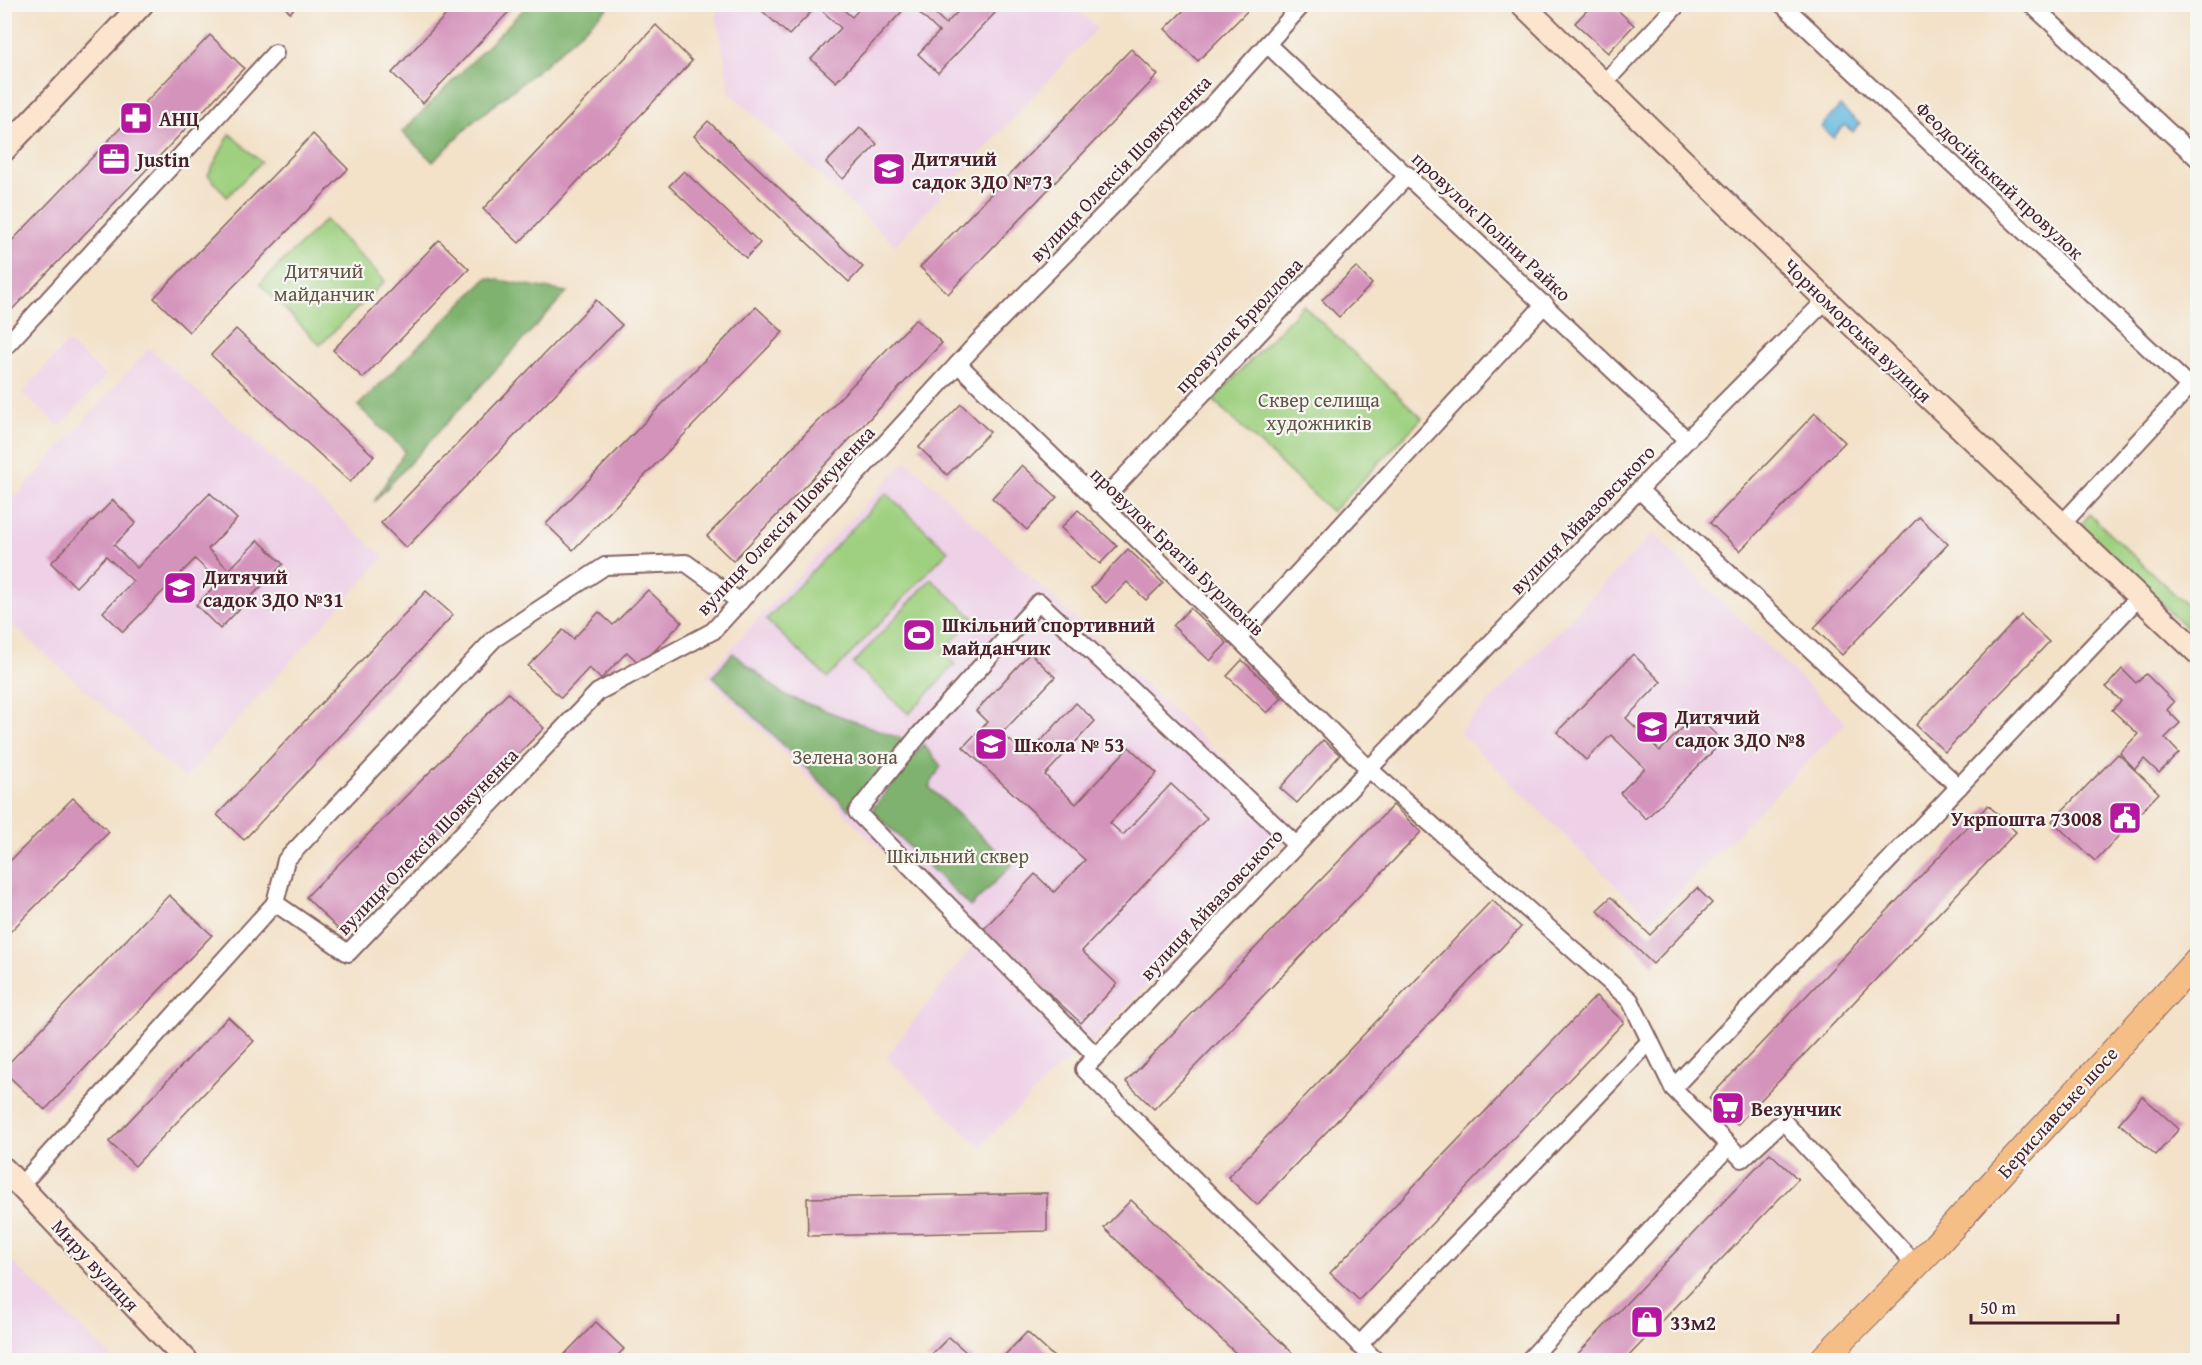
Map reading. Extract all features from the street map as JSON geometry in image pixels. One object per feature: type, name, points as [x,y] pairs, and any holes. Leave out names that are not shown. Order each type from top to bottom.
[{"type":"main road","name":"Бериславське шосе","points":[[1822,1360],[1916,1265],[2198,958]]},
{"type":"street","points":[[4,150],[142,4]]},
{"type":"street","name":"вулиця Олексія Шовкуненка","points":[[275,903],[348,953],[598,692],[713,631],[958,364],[1215,101],[1303,4]]},
{"type":"street","name":"Чорноморська вулиця","points":[[1522,4],[1826,300],[2198,653]]},
{"type":"street","points":[[1603,84],[1678,4]]},
{"type":"street","name":"Феодосійський провулок","points":[[1782,4],[2193,382]]},
{"type":"street","points":[[2031,4],[2198,159]]},
{"type":"street","name":"провулок Поліни Райко","points":[[1267,44],[1687,440]]},
{"type":"street","points":[[4,348],[275,53]]},
{"type":"street","name":"провулок Брюллова","points":[[1099,504],[1408,175]]},
{"type":"street","name":"вулиця Айвазовського","points":[[1359,1345],[1084,1070],[1296,844],[1687,440],[1826,300]]},
{"type":"street","points":[[1238,638],[1545,304]]},
{"type":"street","name":"провулок Братів Бурлюків","points":[[958,364],[1369,769]]},
{"type":"street","points":[[2062,524],[2193,382]]},
{"type":"street","points":[[1639,490],[1959,787]]},
{"type":"street","points":[[21,1185],[275,903],[286,860],[494,639],[605,566],[686,563],[740,602]]},
{"type":"street","points":[[1673,1088],[2139,597]]},
{"type":"street","points":[[1096,1056],[857,812],[920,734],[1039,602],[1296,844]]},
{"type":"street","points":[[1369,769],[1630,1000],[1673,1088],[1742,1159],[1783,1121],[1916,1265]]},
{"type":"street","points":[[1375,1360],[1359,1345],[1650,1041]]},
{"type":"street","points":[[1529,1360],[1729,1146]]},
{"type":"street","name":"Миру вулиця","points":[[4,1169],[186,1360]]},
{"type":"shaded area","name":"Дитячий садок ЗДО №73","points":[[715,5],[1072,5],[1097,28],[895,245],[730,93]]},
{"type":"shaded area","points":[[67,342],[106,376],[60,427],[22,393]]},
{"type":"shaded area","name":"Дитячий садок ЗДО №31","points":[[149,348],[384,557],[185,779],[5,618],[5,509]]},
{"type":"shaded area","name":"Школа № 53","points":[[906,460],[1297,827],[1091,1044],[1059,1067],[980,1147],[886,1057],[975,943],[706,675]]},
{"type":"shaded area","name":"Дитячий садок ЗДО №8","points":[[1653,534],[1846,723],[1651,920],[1459,732]]},
{"type":"shaded area","points":[[5,1255],[114,1360],[5,1360]]},
{"type":"green space","points":[[528,5],[611,5],[543,66],[474,121],[433,162],[402,132]]},
{"type":"green space","points":[[230,134],[261,162],[227,197],[208,175]]},
{"type":"green space","name":"Дитячий майданчик","points":[[325,220],[385,281],[320,345],[260,284]]},
{"type":"green space","points":[[487,278],[567,292],[374,502],[405,451],[358,406]]},
{"type":"green space","name":"Сквер селища художників","points":[[1303,305],[1422,418],[1332,512],[1213,400]]},
{"type":"green space","points":[[886,493],[948,551],[828,678],[766,620]]},
{"type":"green space","points":[[2089,514],[2197,615],[2197,638],[2080,527]]},
{"type":"green space","name":"Шкільний спортивний майданчик","points":[[931,579],[974,618],[942,652],[955,664],[909,714],[853,664]]},
{"type":"green space","name":"Зелена зона","points":[[733,653],[784,695],[905,740],[849,810],[713,676]]},
{"type":"green space","name":"Шкільний сквер","points":[[923,744],[941,766],[929,787],[1012,865],[970,907],[872,810]]},
{"type":"water","points":[[1840,106],[1860,124],[1853,132],[1844,125],[1833,138],[1821,127]]},
{"type":"building","points":[[282,4],[298,4],[290,13]]},
{"type":"building","points":[[456,4],[516,4],[423,103],[392,73]]},
{"type":"building","points":[[764,4],[838,5],[852,17],[864,4],[909,4],[836,82],[811,59],[841,28],[817,6],[789,35],[760,9]]},
{"type":"building","points":[[910,4],[925,4],[946,24],[965,4],[985,4],[995,13],[938,73],[918,54],[939,32]]},
{"type":"building","points":[[1190,4],[1254,4],[1198,61],[1165,29]]},
{"type":"building","points":[[1592,5],[1612,5],[1634,25],[1608,53],[1575,23]]},
{"type":"building","points":[[656,25],[692,61],[519,243],[483,209]]},
{"type":"building","points":[[210,35],[244,68],[4,318],[4,249]]},
{"type":"building","points":[[1131,49],[1158,75],[948,294],[920,267]]},
{"type":"building","points":[[708,121],[863,267],[849,282],[694,136]]},
{"type":"building","points":[[860,128],[877,144],[843,179],[826,163]]},
{"type":"building","points":[[313,134],[348,169],[189,332],[154,298]]},
{"type":"building","points":[[684,171],[760,243],[746,258],[669,186]]},
{"type":"building","points":[[439,240],[469,269],[363,378],[333,350]]},
{"type":"building","points":[[1356,267],[1372,284],[1339,317],[1322,300]]},
{"type":"building","points":[[596,300],[622,325],[406,548],[381,523]]},
{"type":"building","points":[[756,307],[783,332],[573,550],[546,524]]},
{"type":"building","points":[[916,319],[942,343],[733,561],[707,536]]},
{"type":"building","points":[[236,329],[374,456],[350,482],[211,355]]},
{"type":"building","points":[[961,404],[990,432],[947,475],[919,447]]},
{"type":"building","points":[[1815,413],[1845,442],[1740,551],[1710,523]]},
{"type":"building","points":[[1022,465],[1057,497],[1027,530],[992,498]]},
{"type":"building","points":[[210,493],[237,519],[208,549],[229,570],[258,540],[283,564],[220,629],[196,605],[219,582],[195,559],[123,632],[103,612],[133,581],[106,556],[76,587],[51,563],[113,500],[136,523],[114,545],[137,568]]},
{"type":"building","points":[[1078,510],[1117,546],[1100,564],[1061,528]]},
{"type":"building","points":[[1919,517],[1948,544],[1842,655],[1814,628]]},
{"type":"building","points":[[1128,549],[1163,583],[1146,600],[1127,582],[1106,603],[1091,588]]},
{"type":"building","points":[[648,590],[682,622],[641,665],[627,652],[601,679],[589,668],[561,698],[528,666],[563,630],[573,639],[599,612],[613,625]]},
{"type":"building","points":[[426,591],[453,615],[244,840],[217,815]]},
{"type":"building","points":[[1190,608],[1227,643],[1210,661],[1173,626]]},
{"type":"building","points":[[2021,615],[2049,642],[1945,752],[1916,725]]},
{"type":"building","points":[[1030,653],[1055,677],[1002,733],[1027,756],[1076,703],[1095,721],[1045,775],[1076,804],[1129,747],[1157,773],[1110,823],[1123,835],[1171,784],[1207,818],[1082,951],[1117,984],[1081,1023],[982,931],[1035,874],[1054,892],[1085,860],[963,747],[987,722],[976,711]]},
{"type":"building","points":[[1633,654],[1661,682],[1626,718],[1660,751],[1695,715],[1723,741],[1646,819],[1620,793],[1645,768],[1611,735],[1586,760],[1557,732]]},
{"type":"building","points":[[1242,660],[1282,698],[1267,713],[1227,676]]},
{"type":"building","points":[[2122,669],[2136,683],[2146,674],[2174,702],[2167,710],[2180,723],[2165,738],[2179,753],[2159,773],[2144,759],[2135,769],[2120,753],[2138,734],[2112,710],[2121,701],[2106,687]]},
{"type":"building","points":[[508,693],[544,728],[342,933],[306,897]]},
{"type":"building","points":[[1323,740],[1340,755],[1297,803],[1280,788]]},
{"type":"building","points":[[2118,754],[2159,793],[2095,861],[2052,821]]},
{"type":"building","points":[[73,798],[109,832],[4,938],[4,867]]},
{"type":"building","points":[[1393,805],[1421,832],[1154,1109],[1126,1082]]},
{"type":"building","points":[[1988,805],[2016,832],[1737,1125],[1709,1098]]},
{"type":"building","points":[[1697,888],[1712,903],[1653,964],[1597,910],[1611,897],[1650,935]]},
{"type":"building","points":[[169,895],[212,935],[45,1110],[4,1072],[4,1068]]},
{"type":"building","points":[[1492,900],[1521,927],[1257,1205],[1228,1177]]},
{"type":"building","points":[[1596,996],[1624,1022],[1359,1300],[1330,1273]]},
{"type":"building","points":[[228,1017],[254,1041],[135,1166],[109,1142]]},
{"type":"building","points":[[2142,1096],[2179,1129],[2156,1155],[2119,1123]]},
{"type":"building","points":[[1770,1153],[1798,1179],[1625,1360],[1572,1360]]},
{"type":"building","points":[[1047,1193],[1047,1231],[808,1236],[807,1198]]},
{"type":"building","points":[[1131,1200],[1300,1360],[1243,1360],[1104,1228]]},
{"type":"building","points":[[596,1322],[624,1349],[613,1360],[559,1360]]},
{"type":"building","points":[[1027,1332],[1057,1360],[1000,1360]]},
{"type":"building","points":[[949,1337],[975,1360],[926,1360]]},
{"type":"place","name":"АНЦ","points":[[136,118]]},
{"type":"place","name":"Justin","points":[[114,159]]},
{"type":"place","name":"Дитячий садок ЗДО №73","points":[[889,169]]},
{"type":"place","name":"Дитячий садок ЗДО №31","points":[[180,588]]},
{"type":"place","name":"Шкільний спортивний майданчик","points":[[919,635]]},
{"type":"place","name":"Дитячий садок ЗДО №8","points":[[1652,727]]},
{"type":"place","name":"Школа № 53","points":[[991,744]]},
{"type":"place","name":"Укрпошта 73008","points":[[2125,818]]},
{"type":"place","name":"Везунчик","points":[[1728,1108]]},
{"type":"place","name":"33м2","points":[[1647,1322]]}]
